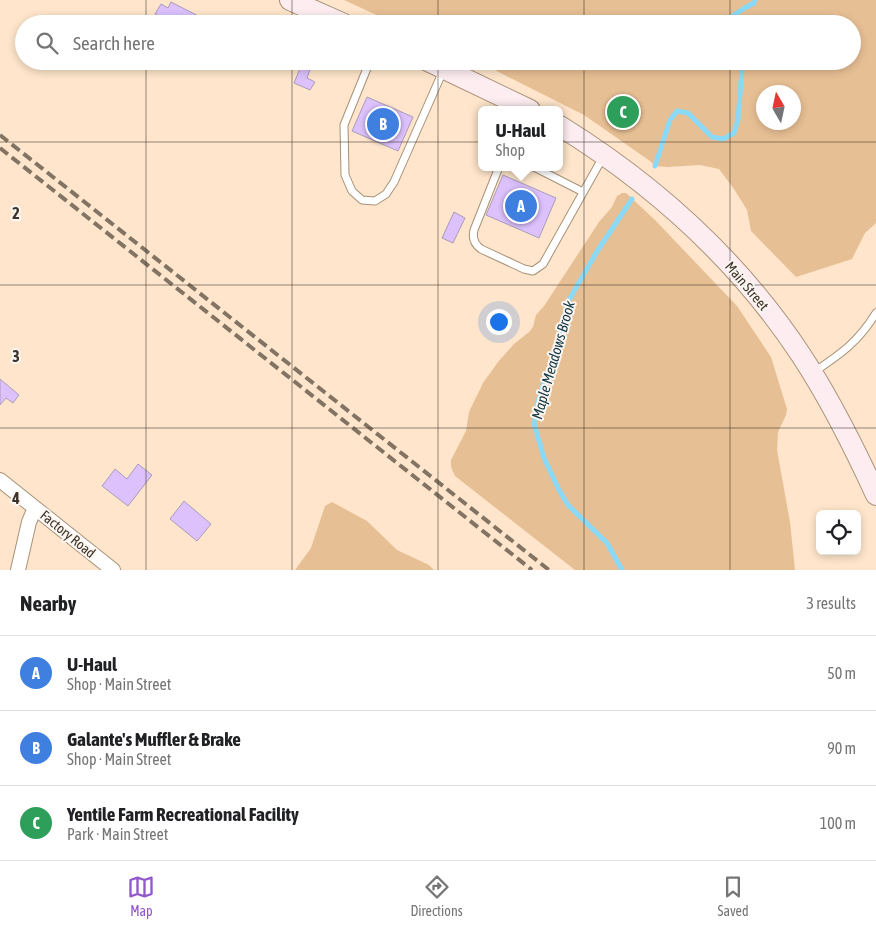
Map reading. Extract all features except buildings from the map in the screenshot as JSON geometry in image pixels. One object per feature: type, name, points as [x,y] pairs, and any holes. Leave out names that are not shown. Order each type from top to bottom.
[{"type":"main road","points":[[290,0],[324,15]]},
{"type":"main road","points":[[446,70],[520,106]]},
{"type":"main road","name":"Main Street","points":[[563,128],[604,155],[656,195],[706,239],[766,307],[812,373],[837,417],[876,495]]},
{"type":"street","name":"Factory Road","points":[[0,480],[112,570]]},
{"type":"street","points":[[18,570],[29,522],[36,508]]},
{"type":"lane","points":[[366,70],[344,125],[345,175],[352,192],[362,200],[375,201],[386,194],[394,182],[434,70]]},
{"type":"lane","points":[[497,171],[474,230],[473,240],[481,249],[527,271],[536,270],[543,264],[604,155]]},
{"type":"lane","points":[[542,171],[583,192]]},
{"type":"lane","points":[[812,373],[837,357],[856,341],[876,313]]},
{"type":"shaded area","points":[[344,0],[876,0],[876,223],[865,233],[852,259],[796,277],[751,231],[747,210],[719,169],[700,165],[655,166],[584,115],[495,70],[861,70],[861,15],[376,15]]},
{"type":"shaded area","points":[[626,193],[655,220],[737,306],[771,357],[787,409],[778,432],[777,450],[790,522],[795,570],[575,570],[455,476],[451,467],[451,460],[466,431],[469,412],[483,383],[514,344],[533,327],[536,315],[544,306],[599,222],[612,207],[617,196]]},
{"type":"shaded area","points":[[332,502],[367,521],[397,550],[429,565],[434,570],[295,570],[311,548],[325,506]]},
{"type":"waterway","name":"Maple Meadows Brook","points":[[734,15],[754,3],[755,0]]},
{"type":"waterway","name":"Maple Meadows Brook","points":[[655,166],[670,120],[677,111],[688,113],[712,137],[723,139],[734,133],[738,119],[742,70]]},
{"type":"waterway","name":"Maple Meadows Brook","points":[[622,570],[607,543],[568,505],[544,458],[534,424],[542,388],[557,350],[569,300],[596,253],[632,199]]},
{"type":"railway","points":[[0,135],[549,570]]},
{"type":"railway","points":[[0,148],[532,570]]},
{"type":"place","name":"Yentile Farm Recreational Facility","points":[[623,112]]},
{"type":"place","name":"Galante's Muffler & Brake","points":[[383,124]]},
{"type":"place","name":"U-Haul","points":[[521,206]]}]
